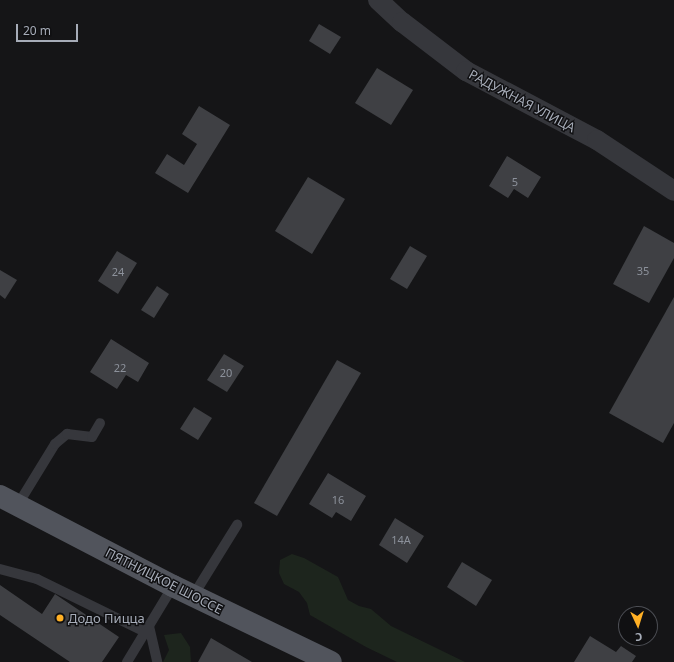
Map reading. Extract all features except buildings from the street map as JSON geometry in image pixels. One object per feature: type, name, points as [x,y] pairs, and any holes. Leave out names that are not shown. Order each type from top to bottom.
[{"type":"main road","name":"ПЯТНИЦКОЕ ШОССЕ","points":[[8,501],[193,596],[331,662]]},
{"type":"street","name":"РАДУЖНАЯ УЛИЦА","points":[[378,0],[402,22],[466,71],[597,140],[674,191]]},
{"type":"lane","points":[[8,501],[55,444],[67,434],[92,437],[100,423]]},
{"type":"lane","points":[[193,596],[237,525]]},
{"type":"lane","points":[[0,569],[37,579],[147,629],[157,662]]},
{"type":"lane","points":[[127,662],[173,586]]},
{"type":"shaded area","points":[[292,554],[304,558],[338,577],[348,600],[359,606],[371,609],[391,626],[465,662],[397,662],[366,647],[310,615],[307,603],[299,592],[284,584],[279,573],[280,560]]},
{"type":"shaded area","points":[[181,633],[190,647],[191,662],[163,662],[169,650],[164,635]]},
{"type":"place","name":"Додо Пицца","points":[[60,618]]}]
